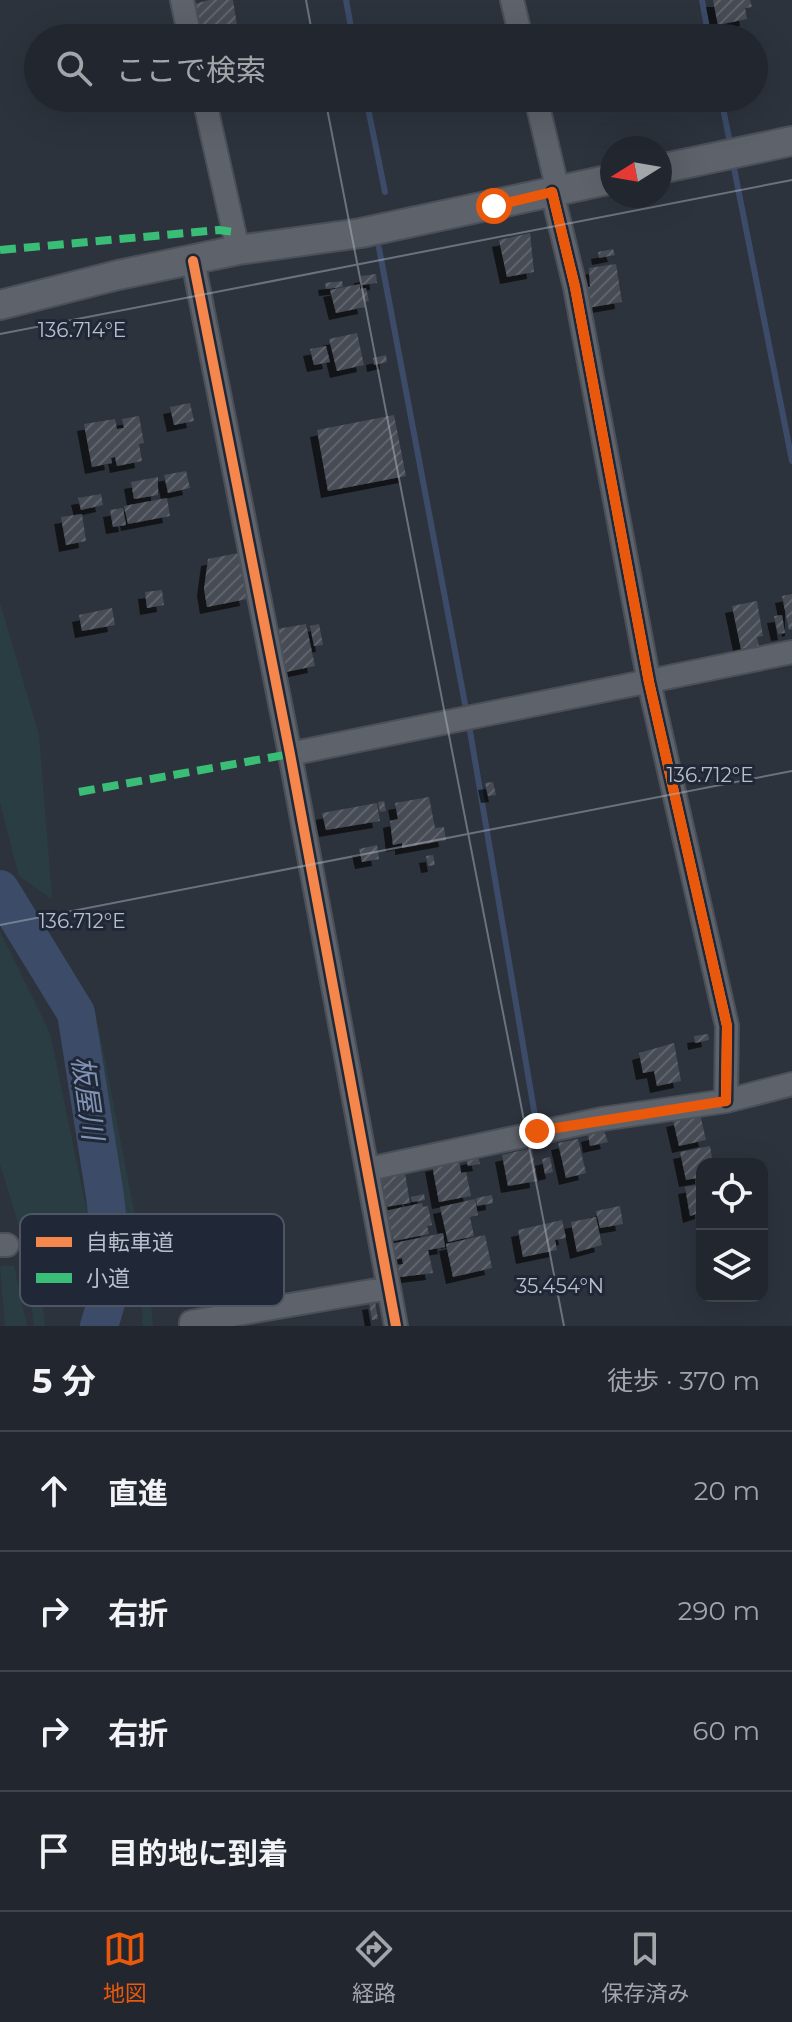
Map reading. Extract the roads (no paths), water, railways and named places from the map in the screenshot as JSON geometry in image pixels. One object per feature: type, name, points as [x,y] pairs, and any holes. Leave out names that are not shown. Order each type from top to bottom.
[{"type":"street","points":[[182,0],[187,24]]},
{"type":"street","points":[[512,0],[518,24]]},
{"type":"street","points":[[207,112],[238,250]]},
{"type":"street","points":[[539,112],[649,682],[727,1026],[726,1101]]},
{"type":"street","points":[[672,166],[792,141]]},
{"type":"street","points":[[0,305],[118,275],[238,250],[361,233],[600,182]]},
{"type":"street","points":[[193,261],[290,754],[396,1326]]},
{"type":"street","points":[[290,754],[792,652]]},
{"type":"street","points":[[369,1169],[589,1121],[726,1101],[792,1084]]},
{"type":"street","points":[[191,1326],[191,1322],[389,1288]]},
{"type":"waterway","points":[[346,0],[350,24]]},
{"type":"waterway","points":[[702,0],[706,24]]},
{"type":"waterway","points":[[369,112],[385,192]]},
{"type":"waterway","points":[[724,112],[731,148]]},
{"type":"waterway","points":[[733,163],[792,461]]},
{"type":"waterway","points":[[379,248],[469,725],[537,1128]]},
{"type":"waterway","name":"板屋川","points":[[0,889],[76,1013],[107,1214]]},
{"type":"waterway","name":"板屋川","points":[[99,1326],[105,1306]]}]
